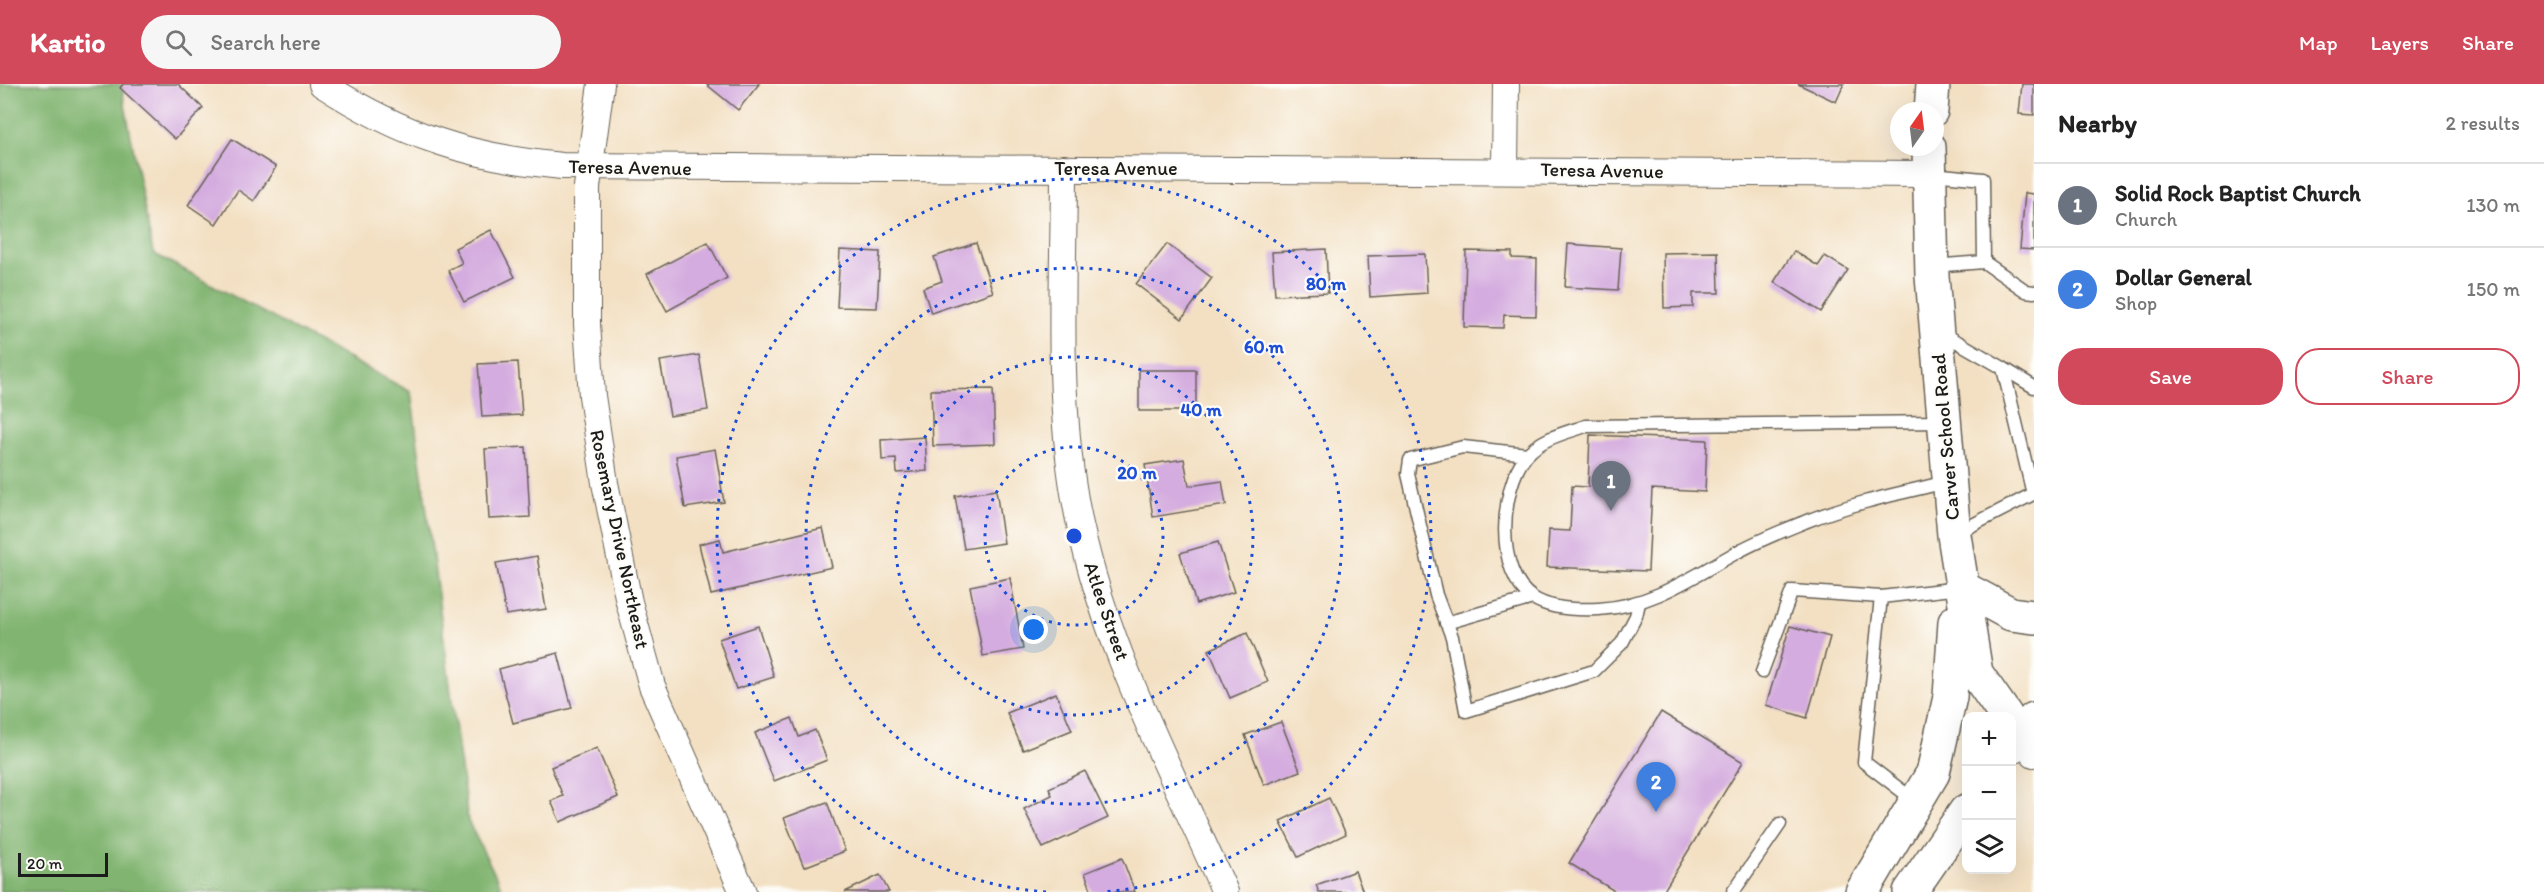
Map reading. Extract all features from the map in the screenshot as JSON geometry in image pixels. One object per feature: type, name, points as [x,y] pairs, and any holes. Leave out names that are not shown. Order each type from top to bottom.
[{"type":"main road","points":[[1932,102],[1933,84]]},
{"type":"main road","name":"Carver School Road","points":[[1928,160],[1935,330],[1954,535],[1976,673],[2019,732]]},
{"type":"main road","points":[[1862,892],[1933,773],[1950,697],[1953,629],[1963,588],[2011,614],[2034,617]]},
{"type":"main road","points":[[1910,892],[1962,817]]},
{"type":"street","name":"Teresa Avenue","points":[[322,84],[382,121],[470,153],[514,161],[589,167],[1505,169],[1928,160]]},
{"type":"street","name":"Rosemary Drive Northeast","points":[[601,84],[589,167],[587,324],[592,396],[605,483],[629,602],[652,686],[743,892]]},
{"type":"street","points":[[1505,169],[1506,84]]},
{"type":"street","name":"Atlee Street","points":[[1064,168],[1063,388],[1075,498],[1083,538],[1104,609],[1129,675],[1225,892]]},
{"type":"lane","points":[[1928,160],[1983,179],[1984,262]]},
{"type":"lane","points":[[1931,266],[1984,262],[2026,291],[2034,292]]},
{"type":"lane","points":[[1935,330],[2034,387]]},
{"type":"lane","points":[[1954,535],[2034,494],[2003,368]]},
{"type":"lane","points":[[1943,422],[1586,426],[1546,439],[1527,454],[1515,473],[1507,497],[1504,526],[1510,561],[1519,585],[1533,598],[1564,608],[1599,609],[1639,603],[1674,589],[1735,553],[1809,520],[1949,481]]},
{"type":"lane","points":[[1527,454],[1463,447],[1410,460],[1408,474],[1436,595],[1452,637],[1466,711],[1594,671],[1622,643],[1636,616],[1639,603]]},
{"type":"lane","points":[[1762,672],[1792,591],[1881,597],[1963,588]]},
{"type":"lane","points":[[1881,597],[1864,762],[1916,802]]},
{"type":"lane","points":[[1446,622],[1533,598]]},
{"type":"lane","points":[[1733,892],[1780,824]]},
{"type":"green space","points":[[0,84],[121,84],[153,253],[411,392],[468,821],[504,892],[0,892]]},
{"type":"building","points":[[123,84],[178,84],[203,108],[175,139],[120,88]]},
{"type":"building","points":[[706,84],[759,84],[738,110]]},
{"type":"building","points":[[1798,84],[1844,84],[1836,102]]},
{"type":"building","points":[[2022,84],[2034,84],[2034,115],[2019,114]]},
{"type":"building","points":[[232,139],[276,167],[254,201],[238,190],[216,224],[188,205]]},
{"type":"building","points":[[2025,193],[2034,194],[2034,250],[2020,249]]},
{"type":"building","points":[[491,230],[515,277],[464,302],[448,270],[462,263],[455,248]]},
{"type":"building","points":[[708,242],[727,278],[667,311],[647,274]]},
{"type":"building","points":[[976,243],[993,292],[931,313],[923,288],[942,281],[934,257]]},
{"type":"building","points":[[1167,244],[1212,278],[1182,319],[1136,284]]},
{"type":"building","points":[[1568,244],[1621,248],[1618,290],[1565,287]]},
{"type":"building","points":[[1326,249],[1328,293],[1275,295],[1272,252]]},
{"type":"building","points":[[840,250],[880,252],[877,308],[837,307]]},
{"type":"building","points":[[1466,251],[1512,252],[1512,258],[1537,259],[1536,316],[1504,315],[1503,328],[1464,327]]},
{"type":"building","points":[[1794,251],[1818,266],[1825,256],[1848,270],[1821,312],[1774,282]]},
{"type":"building","points":[[1718,252],[1719,293],[1693,293],[1693,307],[1664,308],[1663,253]]},
{"type":"building","points":[[1425,254],[1427,293],[1370,297],[1368,256]]},
{"type":"building","points":[[699,355],[708,410],[670,416],[660,361]]},
{"type":"building","points":[[518,362],[522,415],[482,417],[478,364]]},
{"type":"building","points":[[1139,370],[1196,370],[1196,411],[1139,411]]},
{"type":"building","points":[[993,389],[995,444],[933,446],[931,390]]},
{"type":"building","points":[[1590,435],[1707,440],[1705,492],[1652,489],[1648,571],[1547,567],[1549,530],[1570,531],[1572,486],[1588,487]]},
{"type":"building","points":[[925,437],[927,471],[897,473],[896,459],[882,460],[881,440]]},
{"type":"building","points":[[526,447],[530,517],[489,519],[485,449]]},
{"type":"building","points":[[715,449],[724,502],[685,508],[676,456]]},
{"type":"building","points":[[1184,459],[1189,486],[1222,481],[1226,505],[1153,517],[1145,465]]},
{"type":"building","points":[[996,490],[1004,543],[964,549],[955,496]]},
{"type":"building","points":[[823,528],[832,567],[711,595],[699,544],[720,539],[723,552]]},
{"type":"building","points":[[1218,542],[1234,592],[1196,604],[1180,553]]},
{"type":"building","points":[[537,556],[546,609],[506,615],[496,563]]},
{"type":"building","points":[[1010,578],[1023,649],[983,656],[970,586]]},
{"type":"building","points":[[758,626],[774,677],[736,689],[719,639]]},
{"type":"building","points":[[1790,626],[1830,637],[1807,718],[1766,705]]},
{"type":"building","points":[[1247,633],[1268,682],[1230,698],[1209,650]]},
{"type":"building","points":[[558,653],[572,708],[513,723],[499,669]]},
{"type":"building","points":[[1056,693],[1072,730],[1023,750],[1007,713]]},
{"type":"building","points":[[1661,712],[1743,762],[1663,892],[1616,892],[1569,863]]},
{"type":"building","points":[[792,718],[799,737],[815,730],[827,760],[774,781],[755,733]]},
{"type":"building","points":[[1281,722],[1300,771],[1264,785],[1245,735]]},
{"type":"building","points":[[597,748],[618,797],[560,822],[551,801],[563,796],[551,767]]},
{"type":"building","points":[[1085,771],[1108,818],[1043,848],[1024,809],[1052,795],[1049,788]]},
{"type":"building","points":[[1329,798],[1346,834],[1298,857],[1280,821]]},
{"type":"building","points":[[827,802],[845,851],[804,867],[784,818]]},
{"type":"building","points":[[1122,858],[1135,892],[1092,892],[1085,873]]},
{"type":"building","points":[[1355,871],[1363,892],[1319,892],[1316,885]]},
{"type":"building","points":[[880,875],[889,892],[845,892]]},
{"type":"place","name":"Solid Rock Baptist Church","points":[[1611,511]]},
{"type":"place","name":"Dollar General","points":[[1656,812]]}]
